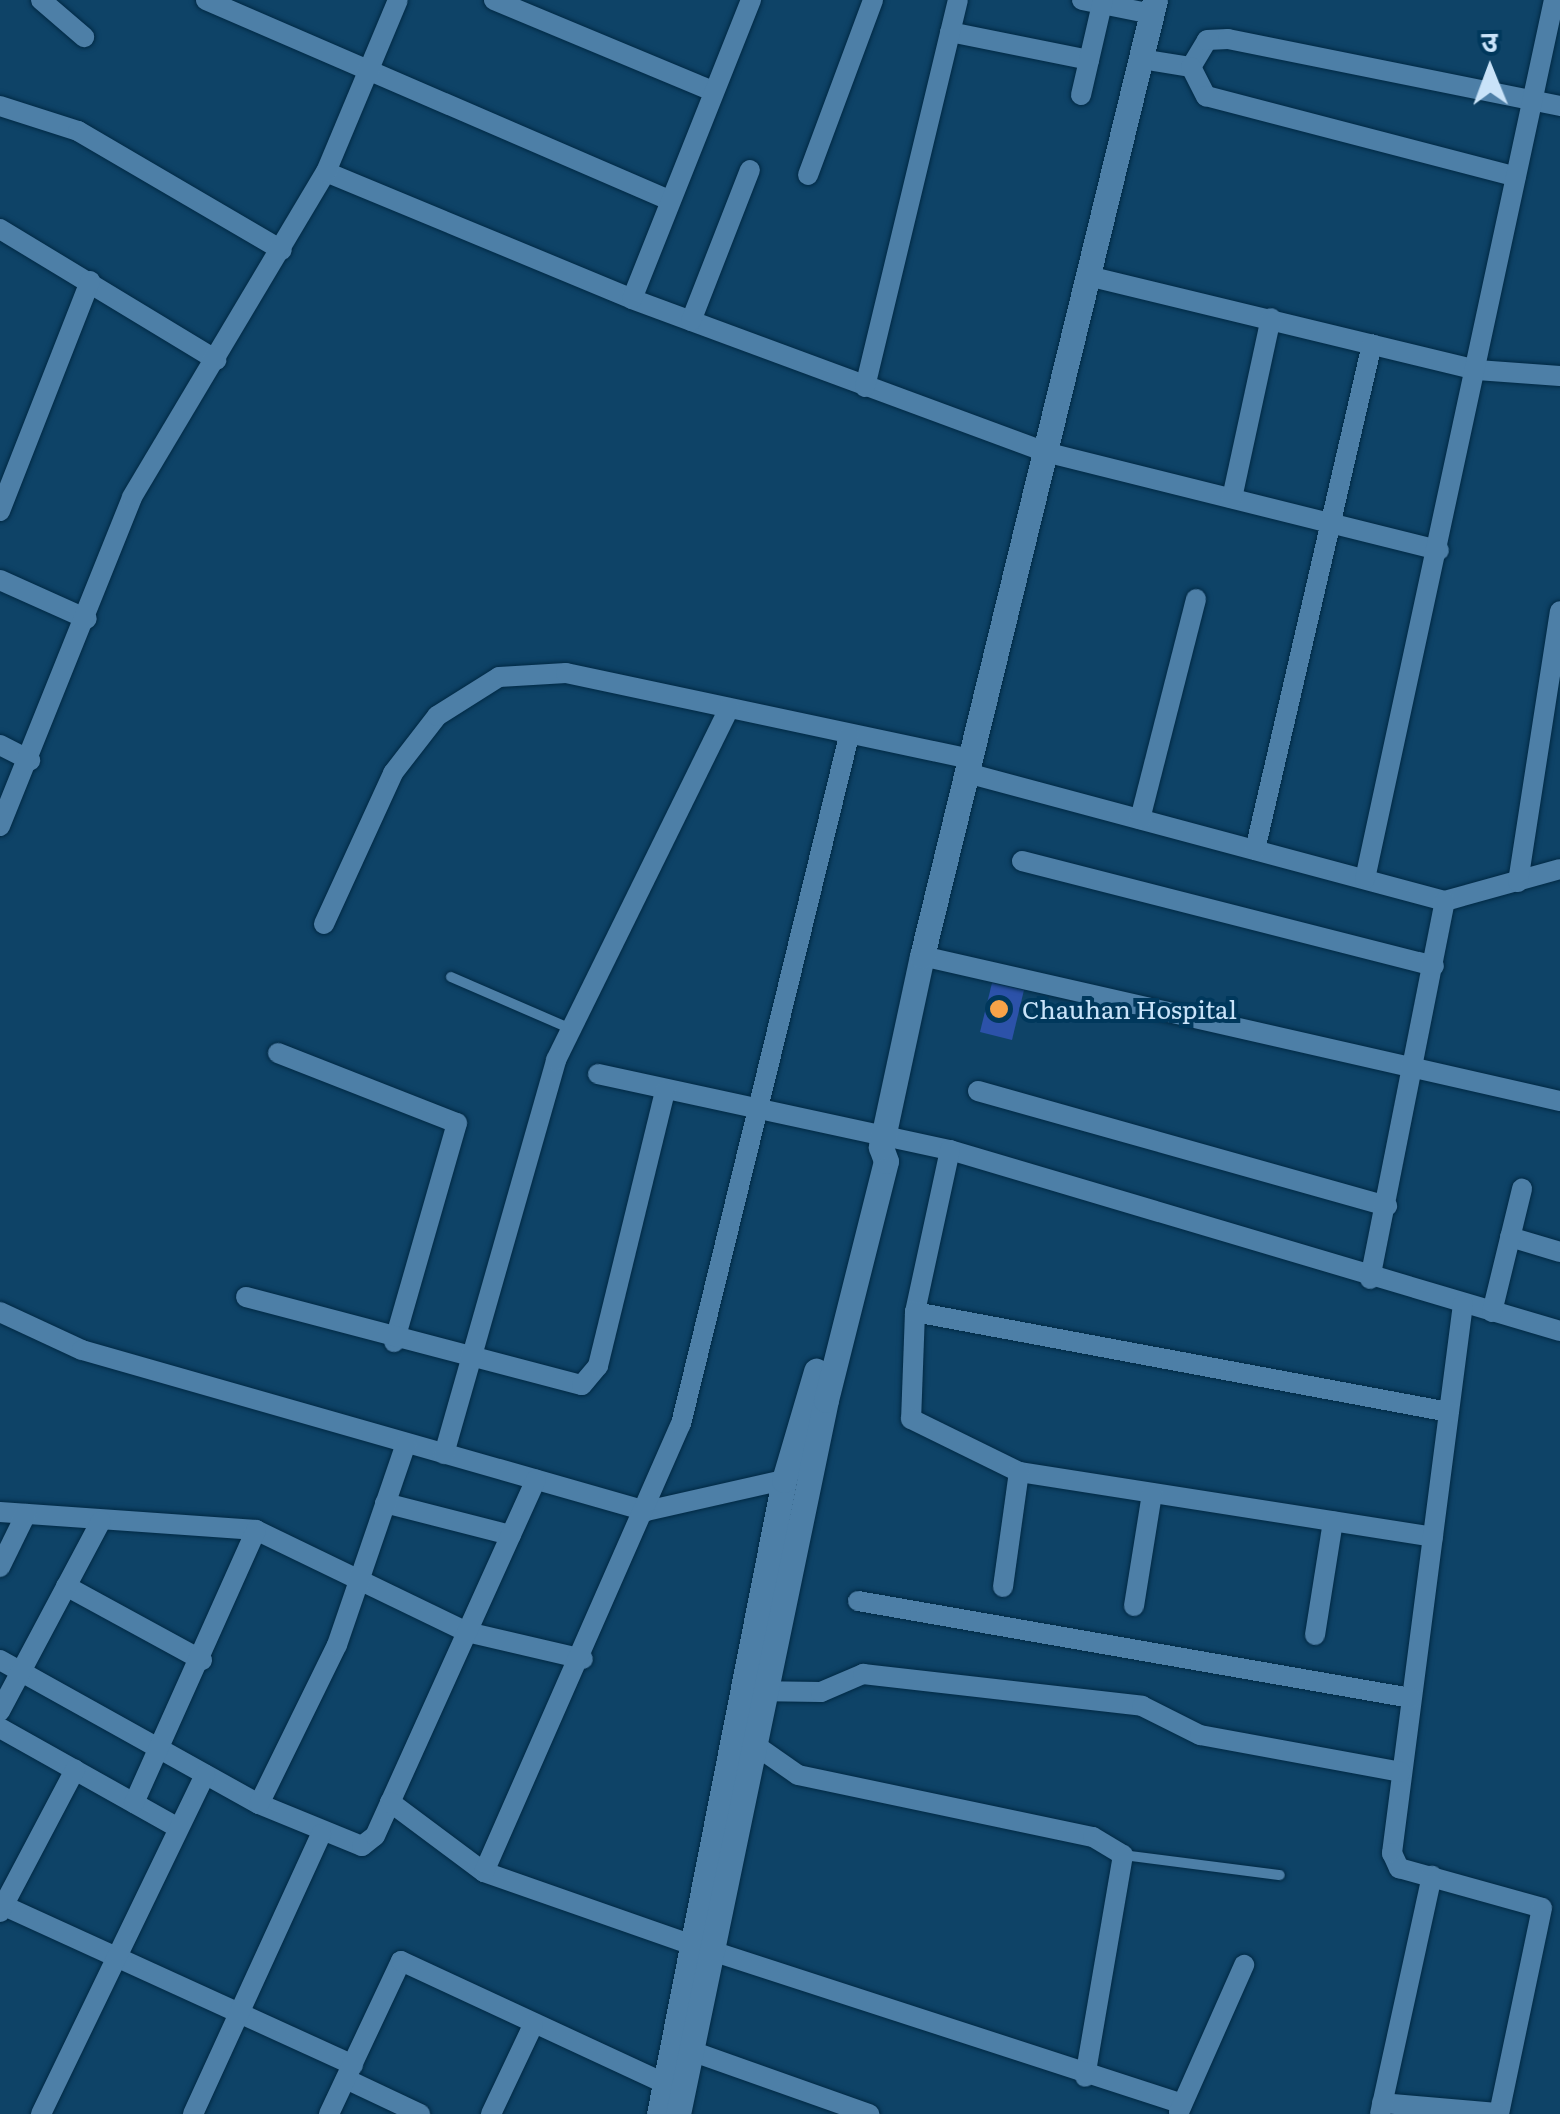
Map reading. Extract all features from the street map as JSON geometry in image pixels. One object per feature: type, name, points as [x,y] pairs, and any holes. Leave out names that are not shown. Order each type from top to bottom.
[{"type":"street","points":[[41,0],[84,37]]},
{"type":"street","points":[[206,0],[668,200]]},
{"type":"street","points":[[0,826],[87,619],[132,497],[326,172],[398,0]]},
{"type":"street","points":[[494,0],[713,91]]},
{"type":"street","points":[[632,299],[668,200],[751,0]]},
{"type":"street","points":[[808,175],[873,0]]},
{"type":"street","points":[[865,387],[958,0]]},
{"type":"street","points":[[1365,880],[1554,0]]},
{"type":"street","points":[[678,2114],[694,2052],[705,1949],[757,1693],[886,1161],[882,1142],[922,956],[1153,7],[1096,1],[1081,95]]},
{"type":"street","points":[[950,32],[1089,60]]},
{"type":"street","points":[[1191,67],[1207,40],[1228,39],[1560,106]]},
{"type":"street","points":[[1141,59],[1191,67]]},
{"type":"street","points":[[1191,67],[1206,96],[1516,177]]},
{"type":"street","points":[[0,106],[78,131],[282,250]]},
{"type":"street","points":[[690,322],[750,170]]},
{"type":"street","points":[[326,172],[690,322],[1045,452],[1438,550]]},
{"type":"street","points":[[0,228],[216,360]]},
{"type":"street","points":[[1088,276],[1477,370],[1560,376]]},
{"type":"street","points":[[0,511],[90,280]]},
{"type":"street","points":[[1232,498],[1271,318]]},
{"type":"street","points":[[1256,850],[1372,344]]},
{"type":"street","points":[[0,580],[87,619]]},
{"type":"street","points":[[1140,819],[1196,600]]},
{"type":"street","points":[[1518,882],[1560,611]]},
{"type":"street","points":[[324,924],[393,773],[436,716],[499,678],[566,673],[968,766],[1140,819],[1445,901],[1560,870]]},
{"type":"street","points":[[444,1454],[571,1029],[729,708]]},
{"type":"street","points":[[484,1872],[582,1659],[681,1424],[849,736]]},
{"type":"street","points":[[0,745],[30,760]]},
{"type":"street","points":[[1022,860],[1434,966]]},
{"type":"street","points":[[1370,1278],[1417,1069],[1445,901]]},
{"type":"street","points":[[922,956],[1560,1101]]},
{"type":"street","points":[[278,1054],[456,1123],[394,1342]]},
{"type":"street","points":[[598,1074],[882,1142],[950,1150],[1370,1278],[1560,1331]]},
{"type":"street","points":[[978,1091],[1387,1206]]},
{"type":"street","points":[[246,1296],[394,1342],[472,1357],[568,1387],[592,1379],[665,1092]]},
{"type":"street","points":[[660,2114],[755,1745],[757,1693],[784,1480],[871,1155],[882,1142]]},
{"type":"street","points":[[950,1150],[915,1312],[911,1419],[1019,1472],[1432,1537]]},
{"type":"street","points":[[1492,1312],[1522,1189]]},
{"type":"street","points":[[1510,1237],[1560,1252]]},
{"type":"street","points":[[1432,1876],[1381,2108],[1499,2113],[1542,1908],[1432,1876],[1399,1868],[1392,1853],[1464,1304]]},
{"type":"street","points":[[0,1312],[82,1350],[646,1510],[784,1480]]},
{"type":"street","points":[[915,1312],[1449,1412]]},
{"type":"street","points":[[259,1804],[359,1580],[406,1443]]},
{"type":"street","points":[[1003,1587],[1019,1472]]},
{"type":"street","points":[[0,1660],[259,1804],[320,1834],[362,1846],[390,1802],[536,1480]]},
{"type":"street","points":[[1134,1606],[1152,1493]]},
{"type":"street","points":[[385,1503],[511,1534]]},
{"type":"street","points":[[0,1512],[256,1530],[467,1632],[582,1659]]},
{"type":"street","points":[[0,1568],[26,1514]]},
{"type":"street","points":[[0,1711],[101,1521]]},
{"type":"street","points":[[1315,1636],[1334,1522]]},
{"type":"street","points":[[134,1803],[202,1660],[256,1530]]},
{"type":"street","points":[[66,1586],[202,1660]]},
{"type":"street","points":[[858,1601],[1411,1698]]},
{"type":"street","points":[[757,1693],[821,1692],[863,1674],[1142,1706],[1200,1735],[1401,1772]]},
{"type":"street","points":[[0,1728],[178,1828]]},
{"type":"street","points":[[755,1745],[798,1775],[1094,1837],[1123,1855],[1084,2078]]},
{"type":"street","points":[[75,1770],[1,1907],[350,2072],[420,2114]]},
{"type":"street","points":[[42,2114],[112,1960],[205,1774]]},
{"type":"street","points":[[390,1802],[484,1872],[1180,2109],[1244,1965]]},
{"type":"street","points":[[194,2114],[320,1834]]},
{"type":"street","points":[[329,2114],[401,1962],[666,2084]]},
{"type":"street","points":[[490,2114],[533,2025]]},
{"type":"street","points":[[694,2052],[869,2114]]},
{"type":"lane","points":[[452,976],[571,1029]]},
{"type":"lane","points":[[1123,1855],[1280,1875]]},
{"type":"building","points":[[992,983],[1024,990],[1012,1040],[980,1032]]},
{"type":"place","name":"Chauhan Hospital","points":[[999,1009]]}]
